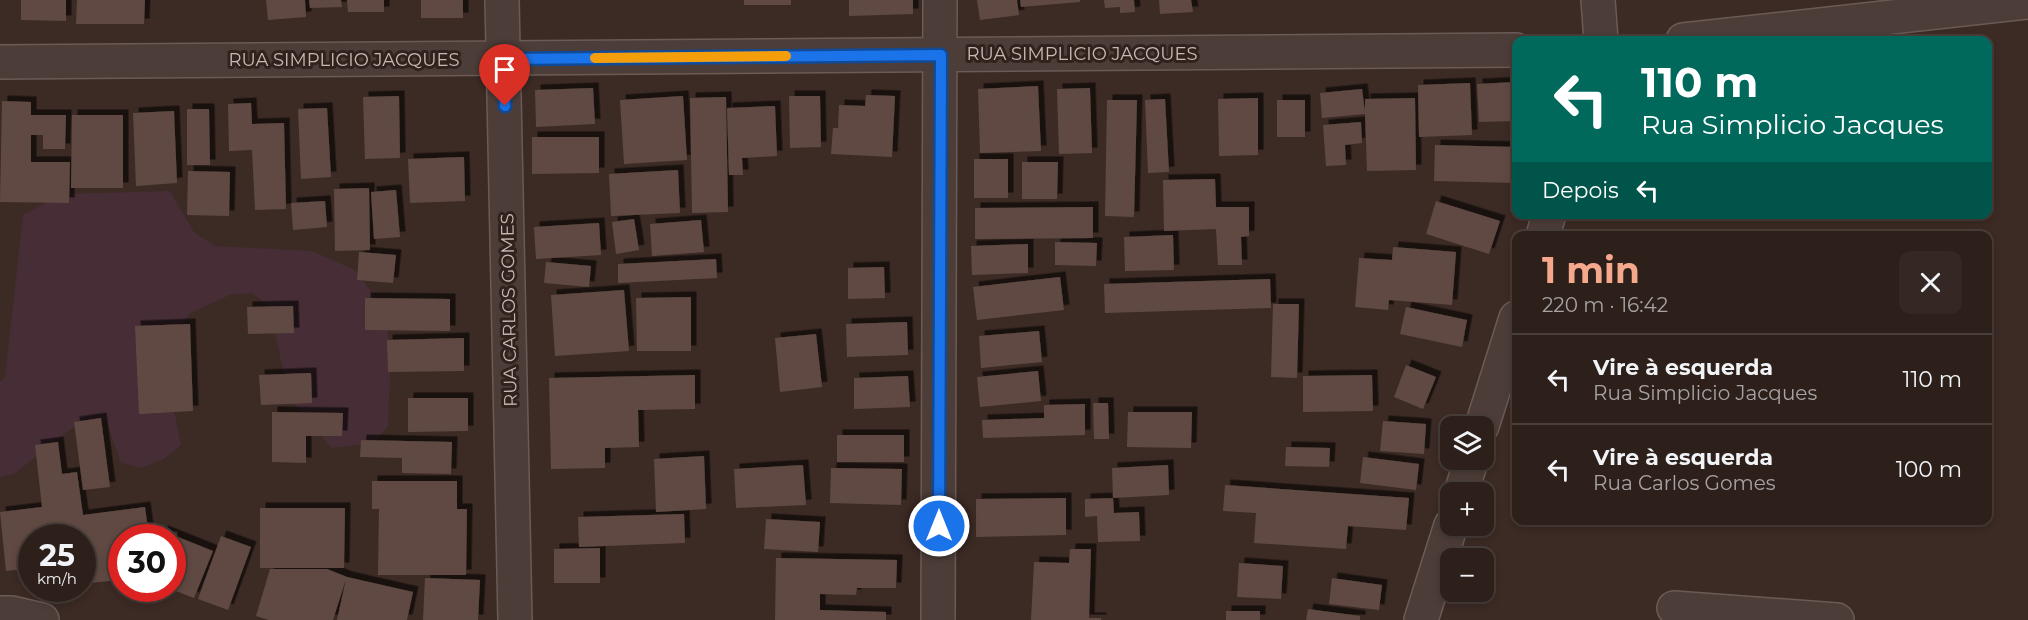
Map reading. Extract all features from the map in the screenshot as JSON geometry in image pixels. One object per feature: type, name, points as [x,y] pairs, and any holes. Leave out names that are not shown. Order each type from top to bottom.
[{"type":"street","name":"RUA CARLOS GOMES","points":[[502,0],[515,620]]},
{"type":"street","points":[[938,620],[940,0]]},
{"type":"street","points":[[1598,0],[1601,36]]},
{"type":"street","points":[[1719,36],[2028,2]]},
{"type":"street","name":"RUA SIMPLICIO JACQUES","points":[[0,62],[1512,50]]},
{"type":"street","points":[[1485,416],[1512,331]]},
{"type":"street","points":[[1421,620],[1448,536]]},
{"type":"street","points":[[1674,608],[1837,620]]},
{"type":"street","points":[[0,613],[12,613],[42,620]]},
{"type":"shaded area","points":[[170,191],[194,232],[215,246],[312,251],[355,270],[384,309],[391,355],[388,426],[374,443],[331,448],[288,396],[270,307],[252,293],[230,295],[189,314],[163,354],[181,445],[164,459],[142,468],[121,463],[106,420],[84,419],[14,474],[0,477],[0,382],[5,377],[23,215],[63,194]]},
{"type":"building","points":[[21,0],[66,0],[66,21],[21,20]]},
{"type":"building","points":[[77,0],[145,0],[144,24],[76,24]]},
{"type":"building","points":[[266,0],[305,0],[306,17],[268,20]]},
{"type":"building","points":[[309,0],[341,0],[342,7],[310,8]]},
{"type":"building","points":[[347,0],[384,0],[384,12],[348,12]]},
{"type":"building","points":[[421,0],[463,0],[463,18],[421,18]]},
{"type":"building","points":[[744,0],[791,0],[791,5],[744,5]]},
{"type":"building","points":[[849,0],[913,0],[913,14],[849,16]]},
{"type":"building","points":[[977,0],[1017,0],[1019,15],[980,20]]},
{"type":"building","points":[[1020,0],[1080,0],[1080,2],[1021,7]]},
{"type":"building","points":[[1104,0],[1134,0],[1135,12],[1120,13],[1120,7],[1105,8]]},
{"type":"building","points":[[1159,0],[1191,0],[1193,12],[1160,14]]},
{"type":"building","points":[[1512,82],[1512,121],[1479,122],[1477,84]]},
{"type":"building","points":[[1470,83],[1472,135],[1419,137],[1418,85]]},
{"type":"building","points":[[1038,86],[1041,151],[980,153],[978,89]]},
{"type":"building","points":[[593,88],[595,124],[536,127],[535,90]]},
{"type":"building","points":[[1090,88],[1092,153],[1059,154],[1057,89]]},
{"type":"building","points":[[1362,89],[1365,112],[1365,99],[1415,98],[1416,170],[1367,171],[1365,114],[1322,118],[1320,93]]},
{"type":"building","points":[[866,95],[895,96],[892,157],[831,154],[833,128],[838,128],[839,105],[865,106]]},
{"type":"building","points":[[399,96],[400,158],[365,159],[363,97]]},
{"type":"building","points":[[683,96],[687,160],[624,164],[620,100]]},
{"type":"building","points":[[789,96],[820,96],[821,147],[790,148]]},
{"type":"building","points":[[726,97],[728,212],[692,213],[690,98]]},
{"type":"building","points":[[1258,98],[1258,155],[1219,156],[1218,99]]},
{"type":"building","points":[[1165,99],[1169,172],[1148,173],[1145,100]]},
{"type":"building","points":[[1107,100],[1137,100],[1134,217],[1105,216]]},
{"type":"building","points":[[1277,100],[1305,100],[1305,137],[1277,137]]},
{"type":"building","points":[[2,101],[31,102],[31,115],[66,115],[65,149],[43,149],[43,135],[31,135],[31,162],[70,162],[69,203],[0,202]]},
{"type":"building","points":[[251,103],[252,124],[284,123],[286,209],[255,210],[252,150],[229,151],[228,104]]},
{"type":"building","points":[[775,106],[777,156],[742,158],[743,175],[729,175],[727,108]]},
{"type":"building","points":[[327,108],[331,177],[301,179],[298,109]]},
{"type":"building","points":[[187,109],[209,109],[210,165],[187,165]]},
{"type":"building","points":[[174,111],[177,183],[136,186],[133,113]]},
{"type":"building","points":[[72,115],[123,115],[123,188],[71,188]]},
{"type":"building","points":[[1361,122],[1362,143],[1345,145],[1346,165],[1326,166],[1323,125]]},
{"type":"building","points":[[532,137],[599,137],[599,173],[532,174]]},
{"type":"building","points":[[1435,145],[1512,147],[1512,183],[1434,181]]},
{"type":"building","points":[[464,157],[465,201],[410,203],[408,159]]},
{"type":"building","points":[[974,159],[1008,159],[1008,198],[974,198]]},
{"type":"building","points":[[1022,162],[1058,162],[1057,199],[1022,199]]},
{"type":"building","points":[[678,170],[680,213],[611,216],[609,174]]},
{"type":"building","points":[[188,171],[230,172],[229,216],[187,215]]},
{"type":"building","points":[[1215,179],[1216,207],[1249,207],[1249,236],[1241,237],[1242,265],[1218,265],[1216,229],[1164,231],[1163,180]]},
{"type":"building","points":[[369,188],[370,250],[335,251],[334,189]]},
{"type":"building","points":[[396,190],[400,237],[374,239],[371,192]]},
{"type":"building","points":[[325,201],[327,227],[293,230],[291,203]]},
{"type":"building","points":[[1436,201],[1500,221],[1489,254],[1426,234]]},
{"type":"building","points":[[1093,207],[1093,238],[975,239],[975,208]]},
{"type":"building","points":[[634,219],[639,250],[616,254],[612,222]]},
{"type":"building","points":[[701,220],[704,252],[652,256],[650,224]]},
{"type":"building","points":[[599,223],[601,255],[536,259],[534,227]]},
{"type":"building","points":[[1173,235],[1174,270],[1125,271],[1124,237]]},
{"type":"building","points":[[1055,242],[1097,243],[1096,266],[1055,265]]},
{"type":"building","points":[[1028,244],[1028,273],[972,275],[971,246]]},
{"type":"building","points":[[1393,247],[1456,252],[1452,305],[1389,300],[1388,310],[1355,307],[1359,258],[1392,260]]},
{"type":"building","points":[[359,252],[396,255],[393,283],[357,280]]},
{"type":"building","points":[[716,259],[717,278],[618,283],[618,264]]},
{"type":"building","points":[[546,262],[591,266],[589,287],[544,283]]},
{"type":"building","points":[[884,267],[885,298],[848,299],[848,268]]},
{"type":"building","points":[[1060,277],[1064,310],[977,320],[973,287]]},
{"type":"building","points":[[1270,279],[1271,308],[1105,313],[1104,284]]},
{"type":"building","points":[[624,290],[629,351],[555,356],[551,295]]},
{"type":"building","points":[[691,297],[691,351],[637,351],[636,298]]},
{"type":"building","points":[[365,298],[450,299],[450,331],[365,330]]},
{"type":"building","points":[[1273,304],[1299,304],[1297,378],[1271,377]]},
{"type":"building","points":[[293,306],[294,333],[248,334],[247,307]]},
{"type":"building","points":[[1406,307],[1467,320],[1462,347],[1400,334]]},
{"type":"building","points":[[907,322],[908,355],[847,357],[846,324]]},
{"type":"building","points":[[190,324],[193,411],[139,414],[135,326]]},
{"type":"building","points":[[1039,331],[1042,362],[981,368],[979,336]]},
{"type":"building","points":[[816,334],[822,387],[780,392],[775,338]]},
{"type":"building","points":[[464,338],[464,371],[388,372],[387,340]]},
{"type":"building","points":[[1406,365],[1436,377],[1423,409],[1394,397]]},
{"type":"building","points":[[1038,371],[1041,401],[980,407],[977,377]]},
{"type":"building","points":[[311,373],[312,403],[261,405],[259,375]]},
{"type":"building","points":[[695,375],[695,409],[638,410],[639,447],[605,448],[605,468],[551,469],[549,378]]},
{"type":"building","points":[[1372,375],[1373,411],[1303,412],[1303,376]]},
{"type":"building","points":[[908,376],[910,407],[854,409],[854,378]]},
{"type":"building","points":[[408,398],[468,398],[468,431],[408,432]]},
{"type":"building","points":[[1093,403],[1108,403],[1109,439],[1094,439]]},
{"type":"building","points":[[1085,404],[1085,435],[983,438],[982,420],[1044,418],[1044,405]]},
{"type":"building","points":[[272,412],[343,413],[342,436],[306,436],[306,463],[272,462]]},
{"type":"building","points":[[1128,412],[1192,412],[1191,448],[1127,447]]},
{"type":"building","points":[[101,418],[110,487],[83,490],[74,422]]},
{"type":"building","points":[[1383,421],[1426,424],[1424,454],[1380,451]]},
{"type":"building","points":[[837,435],[904,435],[904,462],[837,462]]},
{"type":"building","points":[[361,440],[452,442],[451,474],[402,473],[402,458],[360,457]]},
{"type":"building","points":[[58,442],[62,474],[77,472],[83,515],[145,507],[147,524],[108,524],[108,581],[96,582],[96,524],[18,524],[18,570],[6,571],[0,512],[42,507],[35,445]]},
{"type":"building","points":[[1286,447],[1330,448],[1329,467],[1285,466]]},
{"type":"building","points":[[704,456],[706,509],[656,512],[654,459]]},
{"type":"building","points":[[1363,457],[1419,464],[1416,490],[1360,483]]},
{"type":"building","points":[[803,465],[806,505],[736,508],[734,469]]},
{"type":"building","points":[[1168,465],[1169,495],[1113,498],[1112,468]]},
{"type":"building","points":[[831,468],[902,469],[901,505],[830,503]]},
{"type":"building","points":[[372,481],[457,481],[457,509],[467,509],[466,575],[378,575],[379,509],[372,509]]},
{"type":"building","points":[[1225,485],[1409,498],[1406,530],[1348,526],[1346,549],[1254,543],[1256,513],[1223,511]]},
{"type":"building","points":[[1066,498],[1066,535],[976,537],[976,499]]},
{"type":"building","points":[[1113,498],[1114,513],[1139,512],[1140,541],[1098,542],[1097,516],[1085,517],[1085,499]]},
{"type":"building","points":[[260,508],[345,508],[344,568],[260,568]]},
{"type":"building","points":[[684,514],[685,543],[579,547],[578,517]]},
{"type":"building","points":[[766,519],[820,522],[818,552],[764,549]]},
{"type":"building","points":[[221,536],[251,547],[228,610],[198,599]]},
{"type":"building","points":[[186,540],[213,551],[194,598],[186,595]]},
{"type":"building","points":[[600,548],[600,583],[554,583],[554,549]]},
{"type":"building","points":[[1070,549],[1091,549],[1089,618],[1101,618],[1101,620],[1031,620],[1034,562],[1069,563]]},
{"type":"building","points":[[776,558],[897,560],[896,588],[857,588],[856,595],[820,594],[820,610],[886,612],[886,620],[775,620]]},
{"type":"building","points":[[1239,563],[1283,566],[1281,599],[1237,597]]},
{"type":"building","points":[[270,569],[327,569],[347,577],[413,592],[407,620],[337,620],[346,579],[333,620],[269,620],[256,616]]},
{"type":"building","points":[[425,578],[480,580],[478,620],[423,620]]},
{"type":"building","points":[[1332,578],[1382,585],[1379,610],[1329,604]]},
{"type":"building","points":[[1308,609],[1360,616],[1360,620],[1306,620]]},
{"type":"building","points":[[1226,611],[1260,611],[1260,620],[1226,620]]},
{"type":"slow traffic","points":[[595,58],[786,56]]},
{"type":"route","points":[[505,106],[504,59],[941,55],[939,526]]}]
